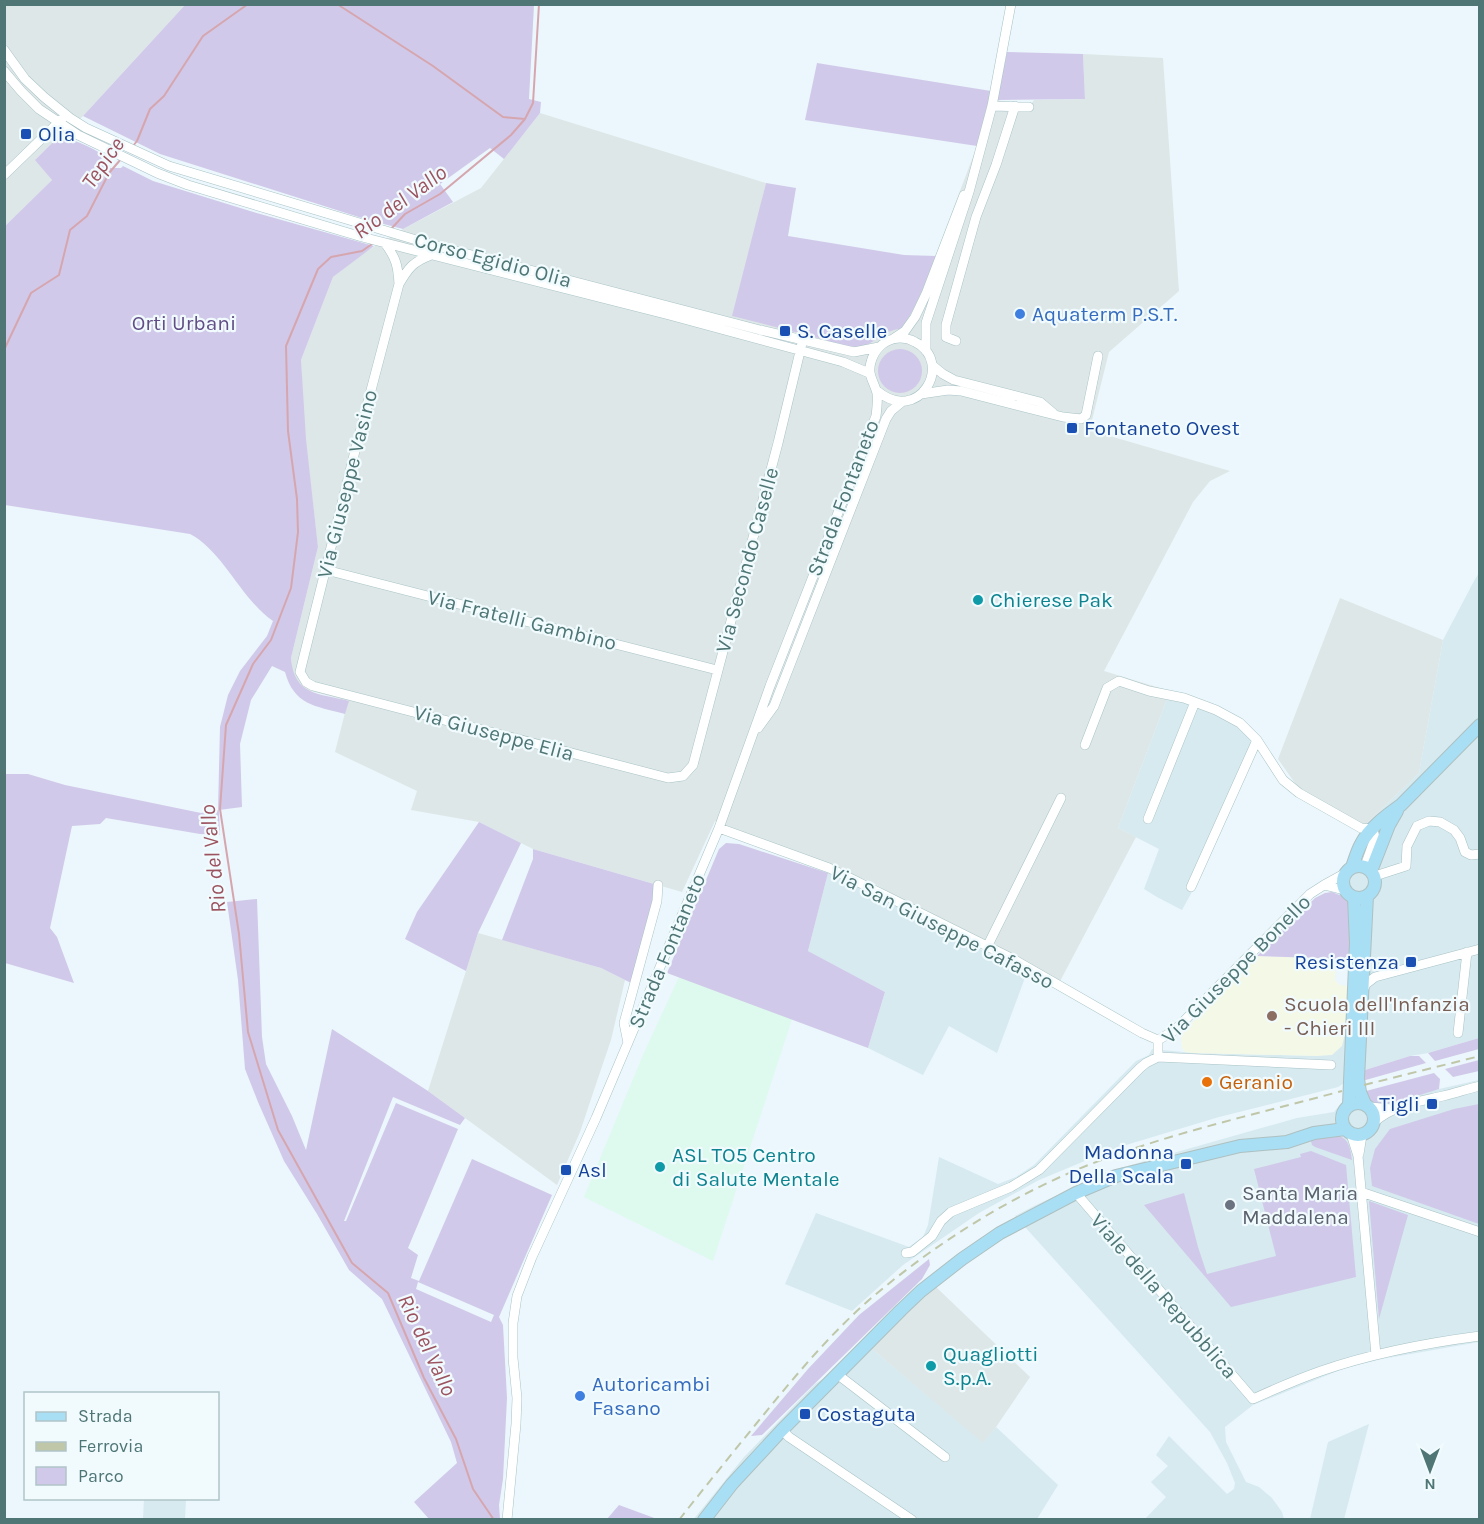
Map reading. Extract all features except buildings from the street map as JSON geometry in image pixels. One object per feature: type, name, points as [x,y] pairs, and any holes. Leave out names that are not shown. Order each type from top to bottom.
[{"type":"main road","points":[[704,1520],[732,1484],[782,1430],[914,1297],[962,1259],[1000,1233],[1076,1193],[1116,1176],[1240,1146],[1287,1142],[1334,1129],[1350,1128],[1370,1131],[1375,1117],[1360,1092],[1358,1079],[1364,961],[1355,895],[1342,882],[1362,842],[1373,829],[1401,805],[1479,725]]},
{"type":"main road","points":[[1355,895],[1371,894],[1375,886],[1370,871],[1389,825],[1401,805]]},
{"type":"main road","points":[[1348,871],[1356,866],[1370,871]]},
{"type":"main road","points":[[1350,1128],[1343,1112],[1349,1105],[1356,943],[1355,895]]},
{"type":"main road","points":[[1349,1105],[1360,1103],[1367,1106]]},
{"type":"street","points":[[926,351],[926,323],[965,208],[992,106],[1011,4]]},
{"type":"street","name":"Corso Egidio Olia","points":[[4,50],[26,79],[44,97],[84,127],[169,166],[396,235],[760,330],[854,352],[879,347]]},
{"type":"street","name":"Corso Egidio Olia","points":[[4,71],[39,109],[78,135],[188,185],[362,237],[669,315],[843,362],[869,373]]},
{"type":"street","points":[[992,106],[1029,107]]},
{"type":"street","points":[[956,342],[945,337],[946,325],[976,217],[1015,106]]},
{"type":"street","points":[[4,175],[66,114]]},
{"type":"street","points":[[869,373],[873,354],[879,347],[905,331],[915,317],[959,205],[974,174]]},
{"type":"street","name":"Via Giuseppe Vasino","points":[[385,243],[394,255],[398,267],[399,284]]},
{"type":"street","name":"Via Giuseppe Vasino","points":[[306,682],[300,672],[360,429],[399,284],[408,268],[416,260],[431,255]]},
{"type":"street","points":[[891,340],[901,338],[911,340],[920,344],[926,351],[933,373],[931,381],[921,394]]},
{"type":"street","name":"Via Secondo Caselle","points":[[683,776],[693,765],[803,339]]},
{"type":"street","name":"Strada Fontaneto","points":[[876,390],[893,400],[903,401],[921,394],[948,390],[961,391],[1081,419],[1086,415],[1098,356]]},
{"type":"street","points":[[932,365],[954,380],[1040,402],[1055,414]]},
{"type":"street","name":"Strada Fontaneto","points":[[507,1520],[516,1424],[513,1323],[517,1296],[719,828],[774,675],[876,416],[878,403],[876,390],[869,373]]},
{"type":"street","points":[[752,735],[774,706],[886,419],[891,411],[903,401]]},
{"type":"street","name":"Via Fratelli Gambino","points":[[326,570],[717,670]]},
{"type":"street","points":[[1085,744],[1107,688],[1119,681],[1195,702],[1216,710],[1239,723],[1257,740],[1283,780],[1299,793],[1361,828],[1373,829],[1375,838],[1370,871],[1406,866],[1407,846],[1417,826],[1429,820],[1440,822],[1454,830],[1465,852],[1471,855],[1479,854]]},
{"type":"street","name":"Via Giuseppe Elia","points":[[306,682],[313,686],[668,778],[683,776]]},
{"type":"street","points":[[1148,819],[1195,702]]},
{"type":"street","points":[[1191,887],[1257,740]]},
{"type":"street","points":[[987,947],[1061,798]]},
{"type":"street","name":"Via San Giuseppe Cafasso","points":[[719,828],[829,868],[850,878],[1013,959],[1158,1040]]},
{"type":"street","name":"Via Giuseppe Bonello","points":[[906,1253],[912,1252],[932,1236],[945,1216],[951,1212],[1011,1187],[1039,1170],[1140,1068],[1158,1058],[1158,1040],[1175,1030],[1310,894],[1348,871]]},
{"type":"street","points":[[628,1043],[624,1023],[657,901],[658,885]]},
{"type":"street","name":"Via Giuseppe Bonello","points":[[1324,885],[1355,895]]},
{"type":"street","points":[[1363,990],[1366,984],[1375,977],[1479,949]]},
{"type":"street","points":[[1458,1033],[1467,952]]},
{"type":"street","points":[[1364,961],[1375,977]]},
{"type":"street","points":[[1158,1058],[1331,1065]]},
{"type":"street","points":[[1374,1122],[1392,1109],[1479,1086]]},
{"type":"street","points":[[1367,1106],[1392,1109]]},
{"type":"street","points":[[1350,1128],[1358,1156],[1376,1354],[1422,1344],[1479,1336]]},
{"type":"street","points":[[1362,1192],[1479,1232]]},
{"type":"street","name":"Viale della Repubblica","points":[[1076,1193],[1253,1399],[1319,1372],[1376,1354]]},
{"type":"street","points":[[837,1374],[945,1457]]},
{"type":"street","points":[[782,1430],[912,1520]]},
{"type":"shaded area","points":[[6,5],[185,5],[62,138],[54,141],[36,159],[52,180],[5,226],[4,9]]},
{"type":"shaded area","points":[[1083,54],[1163,58],[1179,291],[1109,352],[1091,424],[1096,432],[1230,471],[1210,481],[1193,502],[1104,671],[1170,691],[1118,828],[1136,837],[1058,985],[869,881],[715,821],[682,892],[533,849],[479,822],[411,810],[417,791],[335,752],[348,701],[307,690],[296,680],[291,658],[318,547],[303,419],[301,360],[333,277],[362,254],[403,229],[481,188],[540,113],[766,183],[737,307],[926,257],[935,257],[977,146],[991,91],[997,100],[1029,107],[1034,100],[1085,99]]},
{"type":"shaded area","points":[[1479,573],[1479,1038],[1365,1070],[1338,1087],[1219,1117],[1116,1148],[1039,1180],[979,1213],[903,1265],[852,1311],[785,1284],[816,1213],[909,1247],[923,1237],[928,1225],[939,1157],[998,1184],[1016,1177],[1034,1165],[1136,1061],[1149,1055],[1152,1049],[1193,1053],[1318,1056],[1348,986],[1351,911],[1347,863],[1365,825],[1419,773],[1443,640]]},
{"type":"shaded area","points":[[1340,598],[1443,640],[1419,773],[1365,825],[1338,812],[1297,786],[1278,759]]},
{"type":"shaded area","points":[[1170,691],[1228,711],[1259,736],[1193,890],[1182,910],[1144,889],[1159,849],[1118,828]]},
{"type":"shaded area","points":[[828,873],[964,940],[1026,975],[997,1053],[949,1026],[923,1075],[868,1048],[885,992],[808,951]]},
{"type":"shaded area","points":[[478,933],[601,968],[625,980],[611,1040],[580,1132],[557,1185],[428,1091]]},
{"type":"shaded area","name":"Scuola dell'Infanzia - Chieri III","points":[[1257,956],[1339,959],[1336,963],[1335,980],[1340,985],[1348,986],[1344,1038],[1342,1046],[1332,1055],[1185,1052],[1181,1038],[1183,1032]]},
{"type":"shaded area","points":[[679,977],[792,1019],[713,1261],[584,1197],[643,1055]]},
{"type":"shaded area","points":[[1479,1080],[1479,1342],[1345,1368],[1253,1405],[1225,1427],[1226,1442],[1246,1482],[1259,1487],[1272,1498],[1284,1519],[1145,1519],[1166,1497],[1151,1482],[1168,1466],[1156,1455],[1169,1436],[1227,1494],[1234,1489],[1235,1483],[1227,1463],[1210,1432],[1015,1216],[1110,1171],[1297,1118],[1334,1112],[1341,1103],[1368,1098],[1384,1104]]},
{"type":"shaded area","points":[[936,1287],[1030,1377],[983,1443],[871,1348]]},
{"type":"shaded area","points":[[871,1348],[983,1442],[996,1427],[1058,1485],[1037,1519],[693,1520],[744,1457],[815,1384]]},
{"type":"shaded area","points":[[1369,1424],[1344,1519],[1310,1519],[1328,1442]]},
{"type":"shaded area","points":[[144,1500],[186,1500],[185,1519],[143,1519]]},
{"type":"green space","points":[[185,5],[534,5],[529,99],[541,102],[540,113],[504,159],[490,148],[440,184],[453,202],[403,229],[368,220],[160,154],[83,116]]},
{"type":"green space","points":[[1007,52],[1083,54],[1085,99],[997,100]]},
{"type":"green space","points":[[817,63],[991,91],[977,146],[805,120]]},
{"type":"green space","name":"Orti Urbani","points":[[62,138],[81,143],[111,159],[109,168],[123,166],[153,181],[374,246],[333,277],[301,360],[306,439],[318,547],[291,658],[297,680],[303,686],[318,694],[349,701],[345,714],[315,706],[300,698],[289,683],[285,672],[272,666],[251,700],[240,744],[242,807],[219,810],[220,835],[200,834],[106,818],[100,824],[72,826],[50,928],[57,937],[74,983],[5,963],[5,774],[28,774],[65,785],[201,813],[218,810],[220,727],[228,695],[240,671],[267,636],[273,621],[251,600],[212,552],[190,534],[5,505],[5,226],[52,180],[35,160],[54,141]]},
{"type":"green space","points":[[766,183],[796,188],[788,236],[904,255],[936,256],[916,304],[900,329],[888,332],[863,346],[854,347],[732,316]]},
{"type":"green space","points":[[900,349],[916,355],[922,371],[916,387],[900,393],[884,387],[878,371],[884,355]]},
{"type":"green space","points":[[479,822],[521,843],[478,933],[466,971],[405,939],[417,912]]},
{"type":"green space","points":[[726,843],[739,844],[828,873],[808,951],[885,992],[868,1048],[667,973],[719,849]]},
{"type":"green space","points":[[533,849],[654,884],[655,893],[633,984],[601,968],[502,940],[533,859]]},
{"type":"green space","points":[[1332,892],[1349,901],[1351,911],[1349,959],[1257,956],[1315,898]]},
{"type":"green space","points":[[257,899],[262,1037],[266,1064],[306,1150],[332,1029],[428,1091],[465,1118],[460,1125],[393,1097],[344,1221],[346,1221],[396,1103],[458,1129],[408,1248],[418,1255],[411,1278],[419,1281],[472,1159],[552,1195],[499,1317],[503,1325],[507,1398],[503,1479],[499,1505],[500,1519],[429,1519],[414,1502],[457,1463],[451,1442],[382,1299],[349,1270],[284,1161],[258,1102],[245,1069],[238,980],[227,902]],"holes":[[[418,1282],[494,1315],[491,1322],[416,1289]]]},
{"type":"green space","points":[[1479,1038],[1479,1049],[1435,1061],[1428,1053]]},
{"type":"green space","points":[[1410,1056],[1419,1056],[1426,1063],[1362,1081],[1362,1072],[1365,1070]]},
{"type":"green space","points":[[1479,1060],[1479,1071],[1453,1077],[1445,1069]]},
{"type":"green space","points":[[1434,1073],[1440,1079],[1439,1089],[1379,1104],[1373,1103],[1367,1095],[1366,1091]]},
{"type":"green space","points":[[1479,1104],[1479,1224],[1372,1186],[1370,1168],[1375,1149],[1390,1129],[1454,1109]]},
{"type":"green space","points":[[1333,1134],[1346,1140],[1352,1160],[1312,1145],[1311,1141]]},
{"type":"green space","points":[[1311,1151],[1346,1165],[1356,1277],[1231,1307],[1144,1205],[1184,1193],[1207,1274],[1276,1256],[1254,1169],[1301,1157],[1300,1154]]},
{"type":"green space","points":[[1369,1201],[1408,1215],[1379,1319]]},
{"type":"green space","points":[[929,1259],[930,1265],[922,1279],[762,1435],[751,1436],[808,1369],[859,1315]]},
{"type":"green space","points":[[619,1505],[657,1519],[607,1519]]},
{"type":"waterway","name":"Tepice","points":[[133,146],[150,109],[164,96],[203,36],[248,4]]},
{"type":"waterway","name":"Tepice","points":[[337,4],[433,66],[503,117],[525,119],[533,103],[539,4]]},
{"type":"waterway","name":"Rio del Vallo","points":[[391,229],[405,214],[440,194],[511,135],[525,119]]},
{"type":"waterway","name":"Tepice","points":[[4,350],[31,293],[59,275],[70,230],[87,216],[109,173],[121,159]]},
{"type":"waterway","name":"Rio del Vallo","points":[[372,244],[362,251],[331,257],[318,269],[286,346],[288,431],[297,499],[298,532],[291,588],[271,640],[253,664],[226,725],[220,809],[239,934],[248,1032],[278,1130],[352,1263],[388,1293],[424,1378],[456,1439],[473,1489],[494,1520]]},
{"type":"railway","points":[[1364,1085],[1480,1056]]},
{"type":"railway","points":[[679,1520],[783,1392],[839,1329],[869,1300],[917,1262],[968,1227],[1021,1196],[1076,1170],[1108,1158],[1208,1126],[1342,1091]]},
{"type":"place","name":"Olia","points":[[26,134]]},
{"type":"place","name":"Aquaterm P.S.T.","points":[[1020,314]]},
{"type":"place","name":"S. Caselle","points":[[785,331]]},
{"type":"place","name":"Fontaneto Ovest","points":[[1072,428]]},
{"type":"place","name":"Chierese Pak","points":[[978,600]]},
{"type":"place","name":"Resistenza","points":[[1411,962]]},
{"type":"place","name":"Scuola dell'Infanzia - Chieri III","points":[[1272,1016]]},
{"type":"place","name":"Geranio","points":[[1207,1082]]},
{"type":"place","name":"Tigli","points":[[1432,1104]]},
{"type":"place","name":"Madonna Della Scala","points":[[1186,1164]]},
{"type":"place","name":"ASL TO5 Centro di Salute Mentale","points":[[660,1167]]},
{"type":"place","name":"Asl","points":[[566,1170]]},
{"type":"place","name":"Santa Maria Maddalena","points":[[1230,1205]]},
{"type":"place","name":"Quagliotti S.p.A.","points":[[931,1366]]},
{"type":"place","name":"Autoricambi Fasano","points":[[580,1396]]},
{"type":"place","name":"Costaguta","points":[[805,1414]]}]
